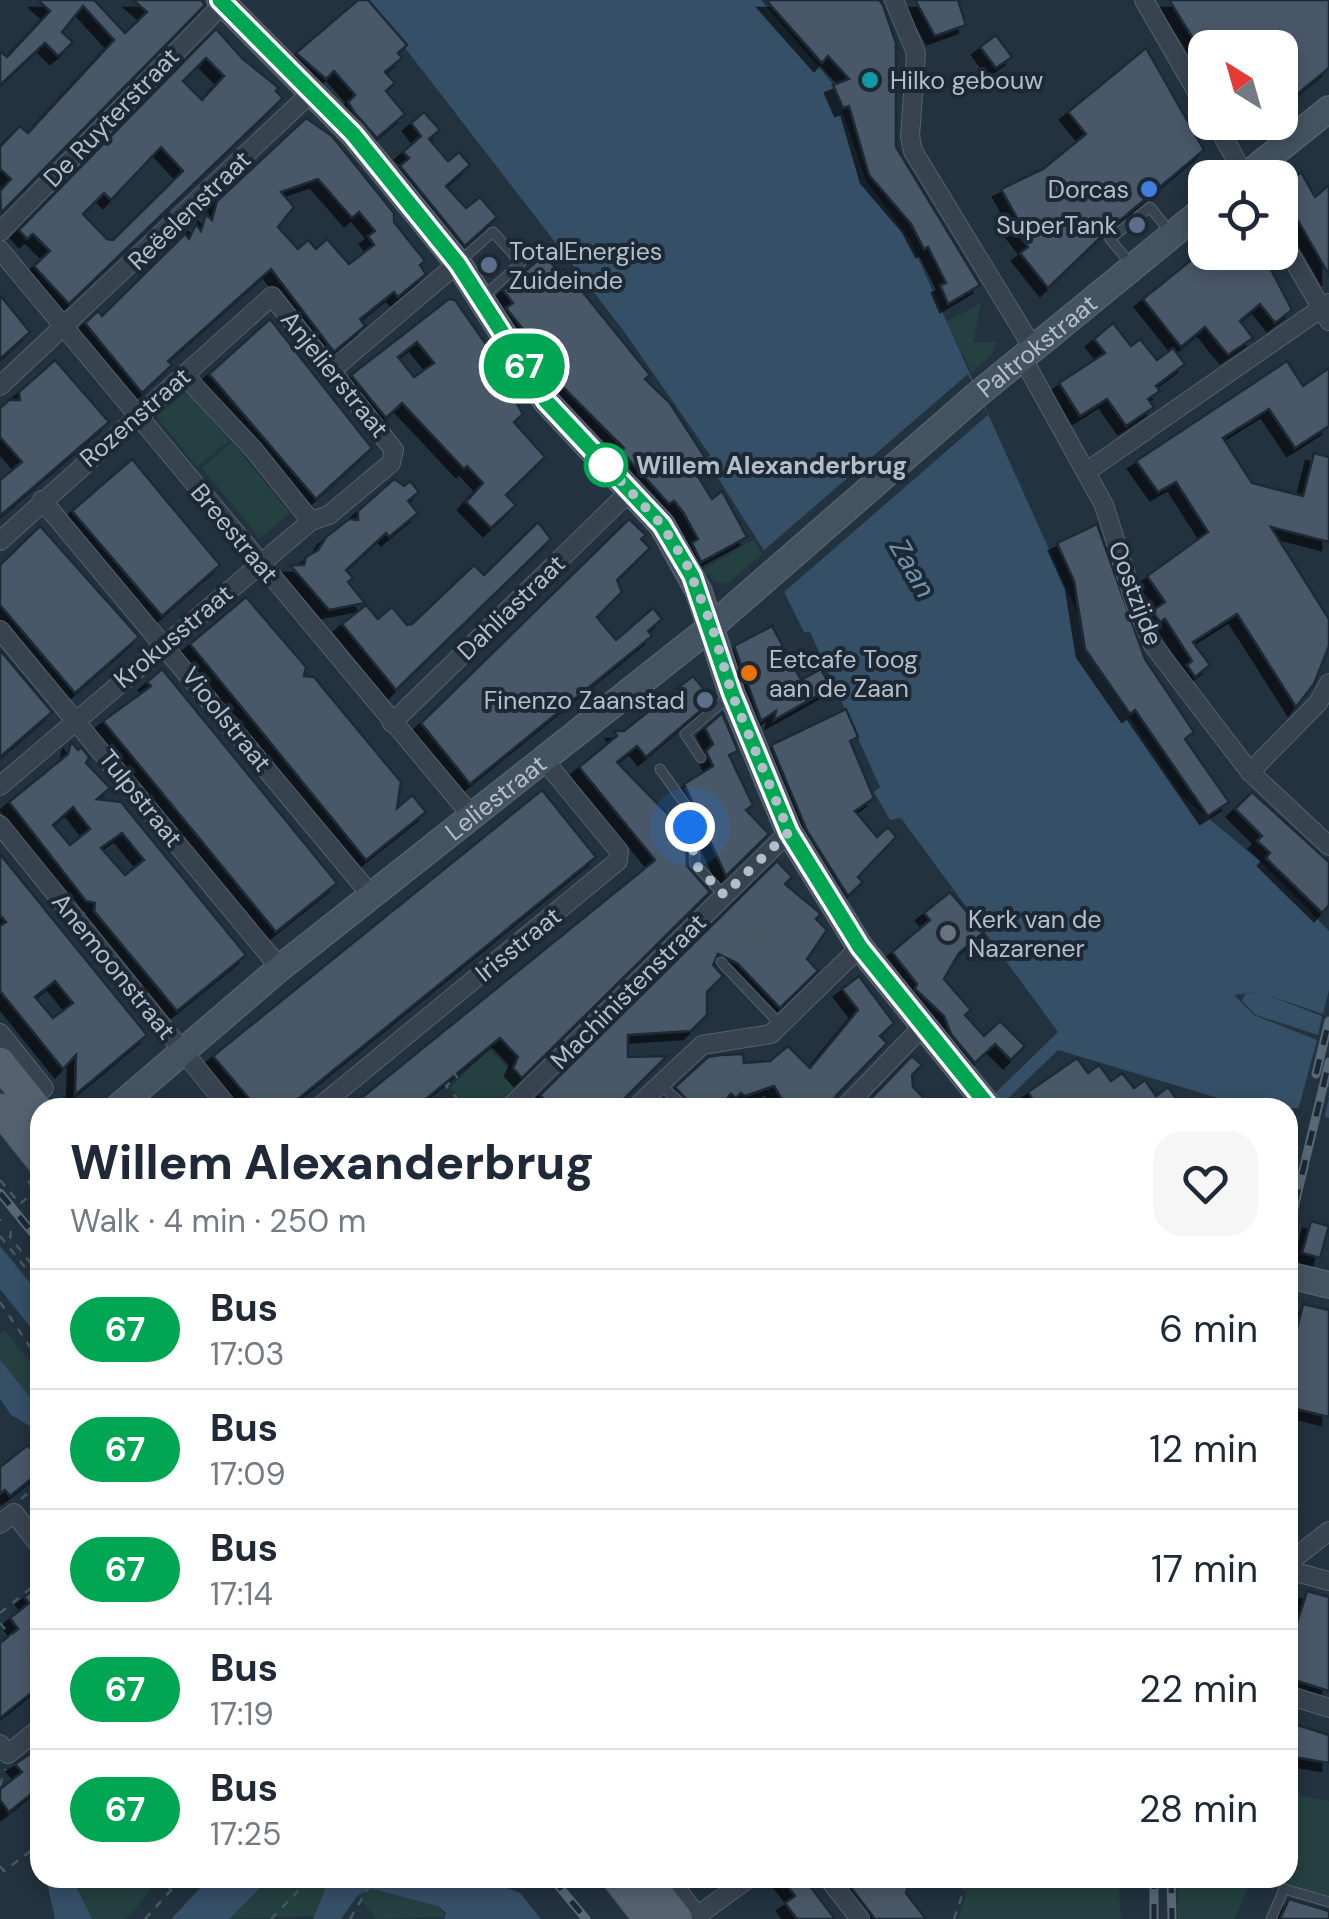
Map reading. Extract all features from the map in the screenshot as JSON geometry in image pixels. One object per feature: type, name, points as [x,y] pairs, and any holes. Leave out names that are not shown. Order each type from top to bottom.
[{"type":"main road","points":[[0,1063],[40,1098]]},
{"type":"main road","points":[[0,1109],[30,1146]]},
{"type":"main road","points":[[625,1888],[648,1919]]},
{"type":"main road","points":[[656,1888],[691,1918]]},
{"type":"street","name":"Oostzijde","points":[[894,0],[916,53],[910,136],[913,151],[1028,353],[1104,505],[1135,604],[1154,645],[1250,772],[1329,846]]},
{"type":"street","points":[[1144,0],[1188,76]]},
{"type":"street","points":[[222,2],[353,134],[458,264],[546,401],[662,525],[684,559],[712,626],[732,694],[789,832],[860,947],[981,1098]]},
{"type":"street","name":"De Ruyterstraat","points":[[0,232],[222,2]]},
{"type":"street","name":"Reëelenstraat","points":[[0,386],[66,328],[312,91]]},
{"type":"street","points":[[1266,160],[1329,109]]},
{"type":"street","name":"Paltrokstraat","points":[[871,486],[1188,222]]},
{"type":"street","name":"Breestraat","points":[[0,250],[471,815]]},
{"type":"street","points":[[332,370],[458,264]]},
{"type":"street","points":[[1086,472],[1326,311],[1298,266]]},
{"type":"street","name":"Anjelierstraat","points":[[272,296],[395,455]]},
{"type":"street","name":"Rozenstraat","points":[[0,541],[272,296]]},
{"type":"street","points":[[184,375],[254,450],[310,521]]},
{"type":"street","name":"Krokusstraat","points":[[0,786],[164,642],[310,521],[329,515],[395,455]]},
{"type":"street","name":"Leliestraat","points":[[128,1098],[371,894],[712,626],[871,486]]},
{"type":"street","name":"Dahliastraat","points":[[392,723],[630,491]]},
{"type":"street","name":"Vioolstraat","points":[[42,500],[371,894]]},
{"type":"street","name":"Tulpstraat","points":[[0,630],[280,968]]},
{"type":"street","points":[[1250,772],[1318,703],[1329,683]]},
{"type":"street","name":"Irisstraat","points":[[330,1098],[618,861],[619,850],[544,760]]},
{"type":"street","name":"Anemoonstraat","points":[[0,825],[221,1098]]},
{"type":"street","name":"Machinistenstraat","points":[[519,1098],[789,832]]},
{"type":"street","points":[[645,1098],[702,1045],[758,1039],[782,1026],[860,947]]},
{"type":"street","points":[[854,1098],[923,1026]]},
{"type":"street","points":[[0,1032],[41,1098]]},
{"type":"street","points":[[1298,1277],[1329,1285]]},
{"type":"street","points":[[7,1519],[30,1538]]},
{"type":"street","points":[[1298,1558],[1329,1531]]},
{"type":"street","points":[[1298,1570],[1329,1580]]},
{"type":"street","points":[[1298,1698],[1329,1708]]},
{"type":"street","points":[[0,1744],[8,1754],[30,1736]]},
{"type":"street","points":[[674,1888],[691,1918],[734,1888]]},
{"type":"street","points":[[836,1888],[860,1919]]},
{"type":"lane","points":[[1133,267],[1110,239],[1150,207],[1172,235]]},
{"type":"lane","points":[[458,264],[493,232],[520,263],[482,298]]},
{"type":"lane","points":[[701,758],[684,734],[732,694]]},
{"type":"lane","points":[[660,769],[693,814],[695,864],[724,895]]},
{"type":"lane","points":[[721,962],[782,1026]]},
{"type":"lane","points":[[660,1083],[676,1098]]},
{"type":"lane","points":[[1270,1919],[1284,1889],[1329,1902]]},
{"type":"path","points":[[721,962],[757,927],[771,942]]},
{"type":"path","points":[[442,1059],[457,1077],[446,1086],[457,1098]]},
{"type":"path","points":[[0,1180],[20,1204],[30,1195]]},
{"type":"path","points":[[11,1231],[10,1237],[30,1262]]},
{"type":"path","points":[[0,1236],[30,1274]]},
{"type":"path","points":[[0,1302],[30,1347]]},
{"type":"path","points":[[7,1519],[16,1502],[30,1490]]},
{"type":"path","points":[[0,1613],[30,1589]]},
{"type":"path","points":[[1,1627],[30,1660]]},
{"type":"path","points":[[0,1866],[2,1873],[30,1852]]},
{"type":"path","points":[[145,1919],[172,1890],[169,1888]]},
{"type":"path","points":[[271,1919],[301,1888]]},
{"type":"path","points":[[350,1919],[369,1888]]},
{"type":"path","points":[[954,1919],[965,1888]]},
{"type":"green space","points":[[981,303],[973,342],[997,342],[992,354],[972,372],[946,322]]},
{"type":"green space","points":[[188,390],[229,441],[197,467],[156,416]]},
{"type":"green space","points":[[232,442],[290,513],[260,538],[202,468]]},
{"type":"green space","points":[[754,539],[762,554],[727,584],[715,582],[703,570]]},
{"type":"green space","points":[[489,1049],[522,1082],[504,1098],[460,1098],[450,1088]]},
{"type":"green space","points":[[5,1330],[30,1362],[30,1397],[0,1360],[0,1333]]},
{"type":"green space","points":[[1298,1795],[1329,1801],[1329,1902],[1288,1888],[1298,1888]]},
{"type":"green space","points":[[77,1888],[152,1888],[126,1919],[92,1919]]},
{"type":"green space","points":[[260,1888],[325,1890],[316,1916],[229,1919]]},
{"type":"green space","points":[[968,1888],[1119,1888],[1121,1919],[958,1919]]},
{"type":"green space","points":[[1177,1888],[1248,1888],[1234,1919],[1178,1919]]},
{"type":"green space","points":[[372,1889],[438,1906],[445,1917],[376,1919],[358,1895]]},
{"type":"water","name":"Zaan","points":[[368,0],[761,0],[833,84],[866,181],[909,238],[1114,694],[1182,796],[1262,863],[1329,931],[1329,1087],[1305,1086],[1329,1096],[1329,1118],[1298,1109],[1298,1098],[1218,1098],[1058,1050],[1008,1098],[990,1098],[1058,1032],[901,818],[890,820],[874,792],[880,787],[810,632],[804,632],[763,549],[706,459],[710,455],[623,330]]},
{"type":"water","points":[[0,1246],[30,1283],[30,1326],[0,1289]]},
{"type":"water","points":[[0,1360],[30,1397],[30,1426],[11,1415],[0,1399]]},
{"type":"water","points":[[48,1888],[77,1888],[92,1919],[55,1919]]},
{"type":"water","points":[[200,1888],[260,1888],[229,1919],[171,1919]]},
{"type":"water","points":[[323,1888],[508,1888],[520,1893],[541,1919],[444,1919],[446,1913],[438,1906],[372,1889],[358,1895],[341,1919],[313,1919]]},
{"type":"pier","name":"Willem Alexanderbrug","points":[[968,374],[988,415],[783,593],[763,551]]},
{"type":"pier","points":[[1329,990],[1329,1072],[1325,1090],[1329,1098],[1324,1120],[1298,1114],[1317,1040],[1254,1015],[1234,995],[1264,991],[1245,994],[1242,1001],[1256,1015],[1318,1035],[1322,1016],[1265,994],[1323,1014]]},
{"type":"building","points":[[38,0],[94,0],[125,33],[147,12],[133,0],[201,0],[205,5],[1,213],[0,191],[11,179],[0,169],[0,147],[20,126],[28,133],[114,40],[83,6],[62,32],[73,42],[64,51],[58,56],[45,43],[0,85],[0,51],[7,57],[50,11]]},
{"type":"building","points":[[358,0],[368,0],[407,45],[398,53],[402,58],[385,72],[395,83],[386,91],[405,114],[377,138],[354,112],[348,102],[355,95],[334,71],[326,79],[296,53]]},
{"type":"building","points":[[766,0],[879,0],[883,5],[896,43],[896,147],[980,285],[948,304],[940,285],[946,283],[928,247],[924,249],[911,224],[869,175],[849,106],[843,108],[833,85],[849,79],[828,56],[822,63]]},
{"type":"building","points":[[915,0],[958,0],[966,25],[935,36]]},
{"type":"building","points":[[1169,0],[1329,0],[1329,68],[1298,93],[1298,30],[1188,30]]},
{"type":"building","points":[[216,29],[243,59],[279,88],[276,91],[283,98],[69,304],[34,266],[50,251],[33,234],[27,239],[19,230]],"holes":[[[206,58],[224,76],[202,100],[183,81]],[[161,147],[183,171],[113,240],[107,239],[83,214],[104,193],[111,200]]]},
{"type":"building","points":[[996,35],[1012,57],[996,68],[980,47]]},
{"type":"building","points":[[1146,48],[1188,122],[1188,140],[1198,140],[1204,150],[1105,233],[1048,288],[1020,253],[1028,247],[1014,229],[1021,225],[1001,189],[1043,169],[1086,134],[1068,112]]},
{"type":"building","points":[[424,112],[440,130],[429,139],[448,161],[459,152],[470,165],[446,186],[466,208],[480,197],[497,217],[465,246],[400,166],[409,158],[403,152],[421,136],[411,123]]},
{"type":"building","points":[[306,118],[332,136],[394,213],[394,222],[425,261],[420,265],[426,274],[398,297],[394,292],[360,319],[365,326],[334,352],[271,269],[168,361],[172,365],[142,393],[85,323],[98,311],[102,316],[185,234],[189,239],[196,224],[201,231],[206,214],[212,220],[217,201]],"holes":[[[318,179],[352,218],[359,212],[375,231],[368,236],[374,245],[349,264],[327,239],[316,249],[308,240],[298,249],[278,227],[294,207],[281,192]]]},
{"type":"building","points":[[1301,172],[1315,197],[1329,185],[1329,275],[1298,221]]},
{"type":"building","points":[[544,255],[560,273],[564,269],[650,375],[645,379],[670,403],[706,459],[708,465],[696,473],[712,499],[722,491],[747,537],[701,562],[692,543],[698,539],[674,501],[669,504],[621,451],[624,448],[563,387],[559,390],[537,357],[542,353],[506,308],[513,303],[503,290]]},
{"type":"building","points":[[1188,263],[1188,270],[1271,270],[1292,310],[1275,323],[1260,304],[1240,321],[1253,338],[1228,355],[1205,327],[1181,347],[1143,299]]},
{"type":"building","points":[[0,295],[30,332],[0,359]]},
{"type":"building","points":[[449,299],[455,300],[497,360],[489,367],[506,378],[523,414],[514,422],[545,457],[506,495],[516,505],[491,528],[466,502],[483,483],[467,466],[464,469],[402,403],[386,418],[351,375]],"holes":[[[417,342],[434,363],[414,377],[398,357]]]},
{"type":"building","points":[[270,319],[372,448],[316,499],[209,374]]},
{"type":"building","points":[[1113,323],[1131,346],[1140,339],[1157,360],[1173,348],[1185,364],[1156,386],[1160,391],[1148,399],[1154,407],[1126,426],[1107,399],[1080,416],[1059,383],[1105,353],[1094,339]]},
{"type":"building","points":[[55,360],[109,422],[0,516],[0,480],[22,462],[0,437],[0,408],[9,400],[20,400],[19,392]]},
{"type":"building","points":[[1287,361],[1303,386],[1329,368],[1329,426],[1295,448],[1269,409],[1223,438],[1252,483],[1303,496],[1314,453],[1329,457],[1329,542],[1271,527],[1329,619],[1329,646],[1314,684],[1296,707],[1237,614],[1193,642],[1210,665],[1195,677],[1187,665],[1192,661],[1165,619],[1160,622],[1152,611],[1165,602],[1147,576],[1208,532],[1176,482],[1158,492],[1136,461]]},
{"type":"building","points":[[132,459],[220,565],[162,616],[72,511]]},
{"type":"building","points":[[394,479],[404,486],[410,481],[419,492],[408,501],[418,513],[389,537],[386,533],[346,570],[353,578],[348,582],[365,603],[329,610],[290,565],[304,565],[306,557],[318,550],[326,537],[349,519],[358,520],[358,511]]},
{"type":"building","points":[[629,519],[646,535],[641,539],[650,548],[617,580],[622,592],[597,617],[616,640],[653,608],[662,619],[648,631],[652,636],[470,784],[421,723]]},
{"type":"building","points":[[538,522],[551,539],[396,690],[342,624],[366,605],[378,619],[392,607],[407,625],[412,624],[474,565],[484,575]]},
{"type":"building","points":[[1097,524],[1145,659],[1194,732],[1185,739],[1229,802],[1208,816],[1135,710],[1130,714],[1085,649],[1074,581],[1057,543]]},
{"type":"building","points":[[40,526],[139,637],[75,693],[0,605],[0,565]]},
{"type":"building","points":[[246,597],[306,667],[304,676],[314,677],[401,782],[397,808],[412,795],[426,812],[366,860],[190,644]]},
{"type":"building","points":[[772,626],[801,680],[821,669],[831,688],[774,720],[776,711],[761,721],[734,646]]},
{"type":"building","points":[[0,650],[52,712],[0,757]]},
{"type":"building","points":[[162,669],[337,883],[276,932],[103,721],[151,686],[147,682]]},
{"type":"building","points":[[693,676],[713,700],[646,757],[637,746],[617,762],[686,833],[687,866],[710,892],[522,1078],[513,1068],[518,1057],[500,1038],[427,1098],[361,1098],[655,860],[579,767],[617,736],[614,731],[624,731]]},
{"type":"building","points":[[846,709],[858,737],[850,741],[874,798],[855,811],[877,837],[888,827],[896,837],[858,877],[863,882],[848,896],[807,831],[771,745]]},
{"type":"building","points":[[722,713],[738,751],[729,755],[753,805],[746,810],[769,834],[726,876],[684,784],[713,766],[706,751],[713,744],[705,728]]},
{"type":"building","points":[[71,742],[78,750],[81,747],[89,757],[86,763],[110,788],[97,799],[121,802],[246,955],[177,1011],[94,911],[95,903],[86,901],[9,802],[68,754]],"holes":[[[73,807],[90,829],[70,845],[53,825]],[[122,833],[144,860],[125,875],[101,848]]]},
{"type":"building","points":[[542,790],[596,857],[299,1098],[249,1098],[213,1056]]},
{"type":"building","points":[[1252,792],[1329,862],[1329,905],[1322,913],[1266,858],[1270,853],[1257,841],[1262,836],[1235,809]]},
{"type":"building","points":[[0,854],[147,1035],[75,1095],[76,1055],[63,1069],[0,991],[0,926],[6,922],[0,915]],"holes":[[[55,981],[73,1003],[53,1018],[35,997]]]},
{"type":"building","points":[[777,861],[792,877],[785,884],[821,914],[816,919],[827,930],[807,959],[818,971],[780,1008],[737,963],[718,954],[713,965],[723,976],[707,992],[707,1015],[691,1031],[628,1035],[628,1057],[667,1056],[625,1098],[540,1095]]},
{"type":"building","points":[[950,892],[984,932],[959,953],[944,979],[971,1010],[965,1015],[984,1036],[1000,1021],[1025,1046],[1011,1060],[995,1044],[975,1063],[951,1034],[944,1016],[915,989],[917,984],[892,952],[930,920],[924,913]]},
{"type":"building","points":[[859,976],[894,1023],[880,1036],[887,1043],[835,1098],[781,1098],[774,1086],[745,1096],[741,1093],[736,1098],[731,1094],[727,1098],[685,1098],[675,1087],[708,1057],[721,1055],[743,1054],[744,1063],[770,1061],[788,1046],[810,1068],[858,1010],[842,989]]},
{"type":"building","points":[[912,1056],[922,1065],[912,1075],[913,1087],[924,1098],[872,1098]]},
{"type":"building","points":[[1077,1058],[1088,1073],[1099,1065],[1111,1081],[1122,1073],[1134,1088],[1145,1080],[1156,1096],[1168,1087],[1176,1098],[1032,1098],[1028,1092]]},
{"type":"building","points":[[1311,1221],[1329,1226],[1320,1258],[1302,1253]]},
{"type":"building","points":[[1303,1304],[1329,1310],[1329,1417],[1298,1409],[1298,1325]]},
{"type":"building","points":[[28,1445],[30,1448],[30,1480],[10,1496],[5,1490],[0,1494],[0,1467]]},
{"type":"building","points":[[1307,1591],[1329,1597],[1329,1691],[1298,1681],[1298,1619]]},
{"type":"building","points":[[30,1592],[30,1694],[0,1718],[0,1643],[18,1629],[10,1618],[29,1603],[24,1597]]},
{"type":"building","points":[[1298,1725],[1329,1735],[1329,1763],[1298,1758]]},
{"type":"building","points":[[30,1754],[30,1795],[9,1812],[0,1800],[0,1789],[22,1772],[15,1764]]},
{"type":"building","points":[[789,1888],[812,1888],[835,1919],[797,1919],[785,1903],[795,1896]]},
{"type":"building","points":[[908,1888],[906,1893],[926,1919],[875,1919],[852,1889]]},
{"type":"building","points":[[1289,1899],[1329,1911],[1329,1919],[1280,1919]]},
{"type":"railway","points":[[1316,1074],[1329,1021]]},
{"type":"railway","points":[[1298,1191],[1329,1062]]},
{"type":"railway","points":[[0,1193],[30,1230]]},
{"type":"railway","points":[[560,1888],[586,1919]]},
{"type":"railway","points":[[1154,1888],[1154,1919]]},
{"type":"railway","points":[[1171,1888],[1172,1919]]},
{"type":"bus line","name":"67","points":[[220,0],[353,134],[458,264],[546,401],[662,525],[692,576],[732,694],[789,832],[860,947],[980,1098]]},
{"type":"place","name":"Hilko gebouw","points":[[870,80]]},
{"type":"place","name":"Dorcas","points":[[1149,189]]},
{"type":"place","name":"SuperTank","points":[[1137,225]]},
{"type":"place","name":"TotalEnergies Zuideinde","points":[[489,265]]},
{"type":"place","name":"Willem Alexanderbrug","points":[[606,465]]},
{"type":"place","name":"Eetcafe Toog aan de Zaan","points":[[749,673]]},
{"type":"place","name":"Finenzo Zaanstad","points":[[705,700]]},
{"type":"place","name":"Kerk van de Nazarener","points":[[948,933]]},
{"type":"route","points":[[606,465],[601,460],[662,525],[687,565],[712,626],[732,694],[789,832],[724,895],[695,864],[696,840],[690,827]]}]
